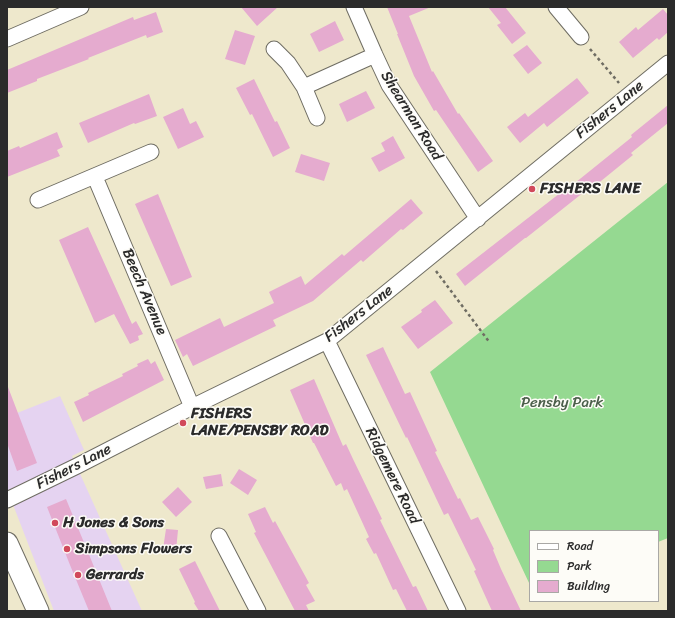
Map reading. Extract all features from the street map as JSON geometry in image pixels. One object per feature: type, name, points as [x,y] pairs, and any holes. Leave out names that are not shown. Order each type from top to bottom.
[{"type":"main road","points":[[7,543],[38,611]]},
{"type":"street","points":[[7,39],[81,7]]},
{"type":"street","name":"Shearman Road","points":[[354,7],[389,85],[478,219]]},
{"type":"street","points":[[556,7],[581,37]]},
{"type":"street","points":[[274,49],[288,63],[304,87],[317,118]]},
{"type":"street","points":[[304,87],[375,55]]},
{"type":"street","name":"Fishers Lane","points":[[7,500],[327,341],[478,219],[628,94],[668,63]]},
{"type":"street","points":[[38,200],[151,152]]},
{"type":"street","name":"Beech Avenue","points":[[95,177],[192,407]]},
{"type":"street","name":"Ridgemere Road","points":[[327,341],[458,611]]},
{"type":"street","points":[[219,536],[258,611]]},
{"type":"path","points":[[581,37],[628,94]]},
{"type":"path","points":[[427,259],[490,343]]},
{"type":"shaded area","points":[[60,396],[84,450],[72,456],[142,611],[54,611],[7,489],[7,417]]},
{"type":"green space","name":"Pensby Park","points":[[668,182],[668,538],[659,542],[659,530],[529,530],[529,583],[430,372]]},
{"type":"building","points":[[241,7],[278,7],[257,26]]},
{"type":"building","points":[[387,7],[431,7],[409,16],[432,72],[433,71],[458,114],[459,113],[493,161],[478,172],[436,110],[434,111],[414,76]]},
{"type":"building","points":[[488,7],[505,7],[526,33],[512,44],[497,25],[501,23]]},
{"type":"building","points":[[663,9],[668,15],[668,32],[659,40],[657,38],[633,58],[619,42],[636,27],[638,30]]},
{"type":"building","points":[[156,12],[163,32],[147,38],[146,35],[37,79],[37,81],[7,93],[7,70],[133,17],[134,20]]},
{"type":"building","points":[[335,21],[344,40],[319,52],[310,34]]},
{"type":"building","points":[[235,30],[255,36],[245,65],[225,59]]},
{"type":"building","points":[[527,45],[542,63],[528,74],[513,55]]},
{"type":"building","points":[[577,78],[589,93],[547,127],[544,123],[520,143],[507,127],[525,113],[528,117]]},
{"type":"building","points":[[254,79],[275,122],[277,121],[290,148],[273,157],[252,114],[250,115],[236,88]]},
{"type":"building","points":[[366,91],[375,108],[347,122],[339,104]]},
{"type":"building","points":[[149,94],[157,116],[135,124],[134,123],[88,143],[79,123]]},
{"type":"building","points":[[668,105],[668,123],[631,153],[633,155],[585,194],[584,192],[465,286],[456,274],[564,190],[565,191],[632,137],[631,135]]},
{"type":"building","points":[[183,108],[190,124],[196,121],[204,137],[178,149],[163,117]]},
{"type":"building","points":[[57,132],[63,147],[57,150],[60,156],[7,177],[7,151],[19,146],[20,148]]},
{"type":"building","points":[[393,136],[405,158],[379,172],[371,158],[385,151],[381,143]]},
{"type":"building","points":[[301,154],[330,163],[324,181],[295,172]]},
{"type":"building","points":[[158,194],[192,277],[171,286],[135,204]]},
{"type":"building","points":[[411,199],[423,213],[403,230],[401,229],[363,262],[361,260],[313,301],[273,320],[276,326],[193,366],[187,354],[183,357],[175,340],[220,318],[224,327],[274,303],[269,292],[301,276],[305,285],[342,254],[344,256]]},
{"type":"building","points":[[88,227],[132,324],[136,321],[143,334],[138,336],[139,340],[130,344],[114,314],[95,323],[59,240]]},
{"type":"building","points":[[435,300],[453,323],[418,349],[401,327],[422,312],[421,310]]},
{"type":"building","points":[[383,347],[405,394],[410,392],[437,451],[435,452],[458,499],[460,498],[471,520],[478,517],[494,549],[493,550],[501,569],[521,611],[492,611],[474,571],[476,570],[451,519],[448,513],[444,515],[366,355]]},
{"type":"building","points":[[148,359],[151,364],[155,361],[164,380],[83,422],[74,402],[89,395],[88,393],[123,376],[122,374]]},
{"type":"building","points":[[314,379],[343,446],[346,444],[382,519],[380,520],[413,587],[416,586],[428,611],[407,611],[396,589],[393,590],[376,553],[374,554],[366,539],[369,537],[347,489],[344,491],[341,483],[336,486],[313,443],[290,390]]},
{"type":"building","points":[[8,387],[37,463],[17,471],[7,443]]},
{"type":"building","points":[[239,469],[257,480],[248,495],[230,483]]},
{"type":"building","points":[[221,474],[223,486],[206,489],[203,477]]},
{"type":"building","points":[[178,487],[192,502],[176,517],[162,502]]},
{"type":"building","points":[[66,499],[112,611],[89,611],[70,565],[47,507]]},
{"type":"building","points":[[265,507],[273,523],[275,521],[309,583],[306,585],[315,601],[306,605],[309,611],[295,611],[254,533],[256,532],[248,514]]},
{"type":"building","points":[[166,529],[178,530],[176,551],[163,549]]},
{"type":"building","points":[[195,561],[220,611],[199,611],[194,603],[195,602],[179,569]]},
{"type":"place","name":"FISHERS LANE","points":[[532,189]]},
{"type":"place","name":"FISHERS LANE/PENSBY ROAD","points":[[183,423]]},
{"type":"place","name":"H Jones & Sons","points":[[55,523]]},
{"type":"place","name":"Simpsons Flowers","points":[[67,549]]},
{"type":"place","name":"Gerrards","points":[[78,575]]}]
